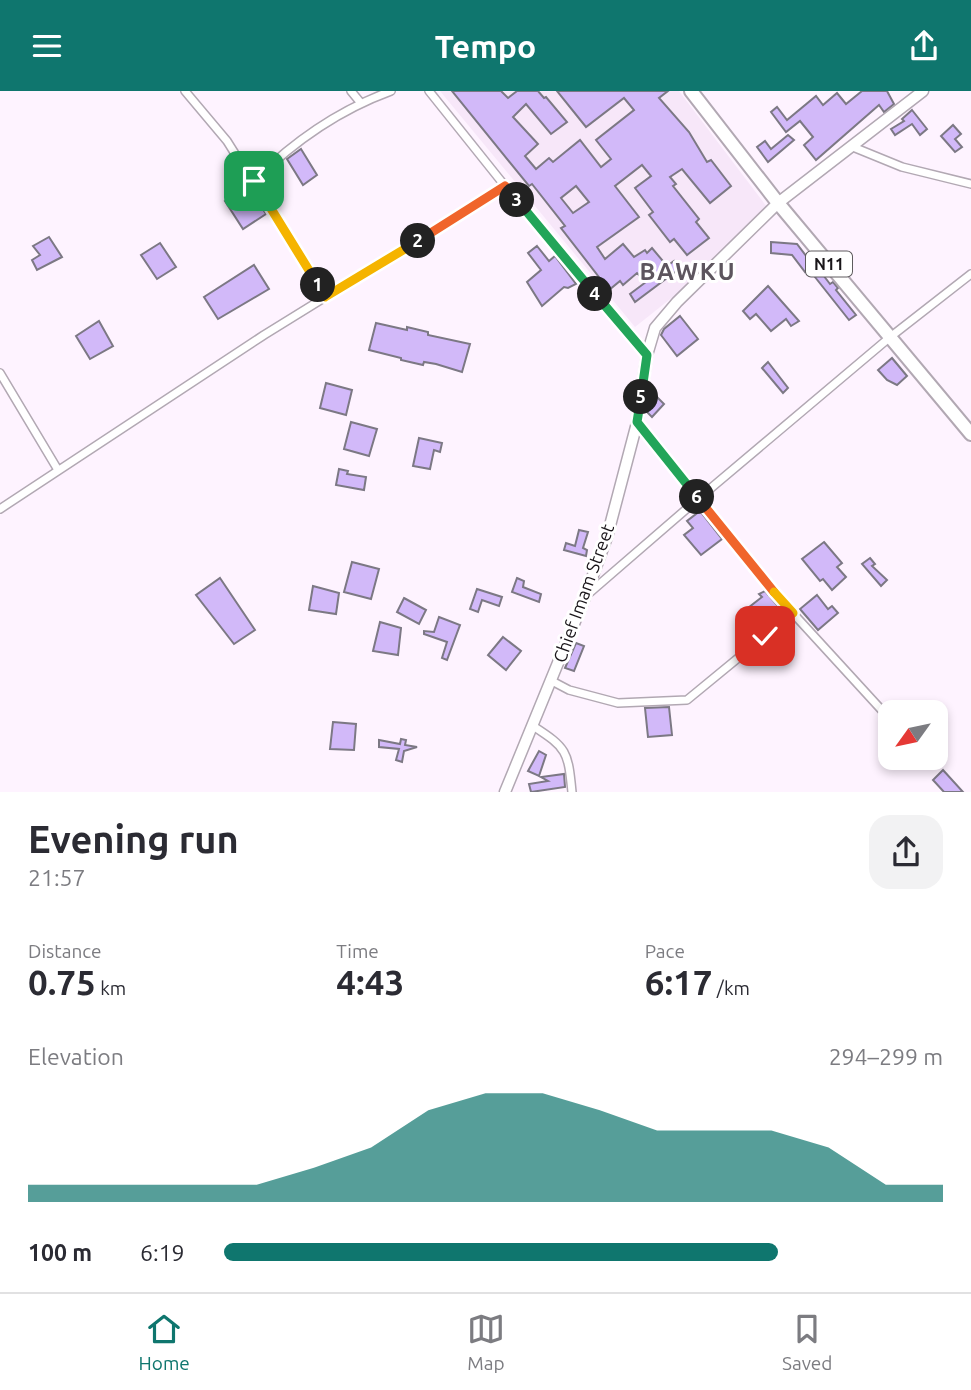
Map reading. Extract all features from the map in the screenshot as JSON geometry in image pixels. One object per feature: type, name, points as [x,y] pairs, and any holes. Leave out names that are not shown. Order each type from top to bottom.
[{"type":"highway","name":"N11","points":[[691,91],[778,203],[971,434]]},
{"type":"street","points":[[185,91],[228,141],[325,297]]},
{"type":"street","points":[[352,91],[360,102]]},
{"type":"street","points":[[254,181],[281,154],[360,102],[391,91]]},
{"type":"street","points":[[429,91],[647,355]]},
{"type":"street","name":"Chief Imam Street","points":[[505,792],[607,537],[637,422],[647,355],[655,328],[674,305],[778,203],[923,91]]},
{"type":"street","points":[[853,147],[902,167],[971,184]]},
{"type":"street","points":[[0,509],[124,425],[505,186]]},
{"type":"street","points":[[585,597],[890,338],[971,274]]},
{"type":"street","points":[[0,373],[58,470]]},
{"type":"street","points":[[637,422],[793,613],[878,706]]},
{"type":"street","points":[[550,681],[569,690],[618,703],[687,700],[793,613]]},
{"type":"street","points":[[533,726],[558,742],[566,753],[572,792]]},
{"type":"shaded area","points":[[440,91],[679,91],[767,207],[703,273],[635,327]]},
{"type":"building","points":[[452,91],[501,91],[508,98],[517,91],[538,91],[546,97],[567,122],[551,134],[526,104],[513,117],[538,144],[525,156],[536,169],[549,158],[553,162],[580,140],[601,167],[611,159],[596,140],[634,110],[624,98],[586,127],[557,91],[668,91],[659,98],[689,132],[707,162],[711,160],[731,186],[710,203],[682,169],[670,177],[676,184],[673,186],[699,219],[696,222],[709,238],[687,255],[674,239],[670,242],[649,215],[653,212],[635,188],[651,176],[642,165],[615,186],[639,217],[597,247],[605,259],[623,244],[634,257],[645,250],[647,253],[652,248],[667,266],[674,261],[679,269],[635,302],[630,294],[646,282],[637,273],[623,285],[620,281],[609,290],[561,228],[565,226],[532,184],[529,186]],"holes":[[[576,186],[589,202],[573,213],[561,198]]]},
{"type":"building","points":[[862,91],[887,91],[894,104],[884,112],[879,105],[816,160],[804,145],[813,137],[800,121],[786,132],[771,112],[777,107],[787,120],[816,96],[823,105],[837,93],[846,104]]},
{"type":"building","points":[[912,110],[927,129],[920,135],[912,124],[895,135],[891,129],[904,121],[902,119]]},
{"type":"building","points":[[953,125],[961,134],[955,139],[962,147],[955,152],[941,136]]},
{"type":"building","points":[[788,135],[794,140],[768,162],[757,147],[765,141],[771,149]]},
{"type":"building","points":[[301,149],[317,175],[303,185],[287,159]]},
{"type":"building","points":[[249,187],[266,214],[243,229],[225,201]]},
{"type":"building","points":[[49,237],[62,257],[37,270],[32,260],[40,255],[33,246]]},
{"type":"building","points":[[771,242],[797,244],[813,265],[805,272],[792,255],[771,253]]},
{"type":"building","points":[[160,243],[176,267],[157,279],[141,255]]},
{"type":"building","points":[[537,246],[549,261],[555,256],[576,284],[564,287],[542,306],[527,282],[541,270],[528,253]]},
{"type":"building","points":[[254,265],[269,289],[218,319],[204,297]]},
{"type":"building","points":[[817,267],[830,284],[833,282],[838,288],[836,290],[856,315],[849,320],[811,272]]},
{"type":"building","points":[[768,286],[799,321],[791,326],[786,319],[771,331],[756,314],[750,319],[743,311]]},
{"type":"building","points":[[680,316],[698,339],[677,356],[661,335],[664,329]]},
{"type":"building","points":[[99,321],[113,346],[90,359],[76,336]]},
{"type":"building","points":[[376,323],[407,330],[407,327],[428,332],[428,335],[470,344],[462,372],[436,364],[424,362],[423,365],[401,360],[369,350]]},
{"type":"building","points":[[892,358],[907,376],[897,385],[887,380],[878,370]]},
{"type":"building","points":[[768,362],[788,388],[783,393],[762,368]]},
{"type":"building","points":[[326,383],[352,390],[346,415],[320,408]]},
{"type":"building","points":[[651,391],[664,404],[652,417],[646,411]]},
{"type":"building","points":[[351,422],[377,429],[369,456],[344,449]]},
{"type":"building","points":[[419,438],[442,443],[440,452],[434,450],[430,469],[413,466]]},
{"type":"building","points":[[339,469],[348,471],[347,474],[366,477],[364,490],[336,485]]},
{"type":"building","points":[[700,511],[722,539],[701,555],[684,535],[693,528],[687,521]]},
{"type":"building","points":[[579,530],[588,532],[583,548],[587,550],[586,556],[564,550],[566,543],[575,546]]},
{"type":"building","points":[[824,542],[842,563],[837,567],[846,577],[832,590],[823,579],[820,581],[802,559]]},
{"type":"building","points":[[870,558],[875,564],[872,566],[887,580],[881,586],[862,564]]},
{"type":"building","points":[[352,562],[379,569],[371,599],[344,592]]},
{"type":"building","points":[[220,578],[255,630],[234,644],[196,595]]},
{"type":"building","points":[[517,578],[524,581],[523,587],[541,594],[539,602],[512,592]]},
{"type":"building","points":[[313,586],[339,593],[336,614],[309,610]]},
{"type":"building","points":[[477,589],[502,597],[499,606],[482,600],[478,612],[470,609]]},
{"type":"building","points":[[765,591],[784,613],[764,629],[748,608],[762,597],[759,594]]},
{"type":"building","points":[[817,595],[828,609],[832,606],[838,613],[818,630],[800,609]]},
{"type":"building","points":[[404,598],[426,610],[419,624],[397,612]]},
{"type":"building","points":[[439,617],[460,625],[447,660],[442,658],[447,642],[424,634],[424,631],[434,632]]},
{"type":"building","points":[[380,622],[401,628],[398,655],[373,651]]},
{"type":"building","points":[[503,637],[521,651],[506,670],[488,655]]},
{"type":"building","points":[[576,643],[584,646],[574,671],[565,668]]},
{"type":"building","points":[[669,707],[672,735],[648,737],[645,708]]},
{"type":"building","points":[[333,722],[356,724],[354,750],[330,749]]},
{"type":"building","points":[[401,739],[406,740],[405,745],[417,747],[404,751],[402,762],[396,760],[399,749],[379,747],[379,740],[400,744]]},
{"type":"building","points":[[539,751],[546,755],[539,776],[528,771]]},
{"type":"building","points":[[943,770],[963,792],[944,792],[933,780]]},
{"type":"building","points":[[564,774],[565,787],[531,792],[529,784],[548,781],[541,777]]},
{"type":"district","name":"BAWKU","points":[[688,271]]},
{"type":"route","points":[[254,181],[325,297],[505,186],[647,355],[637,422],[726,535],[793,613],[765,636]]}]
